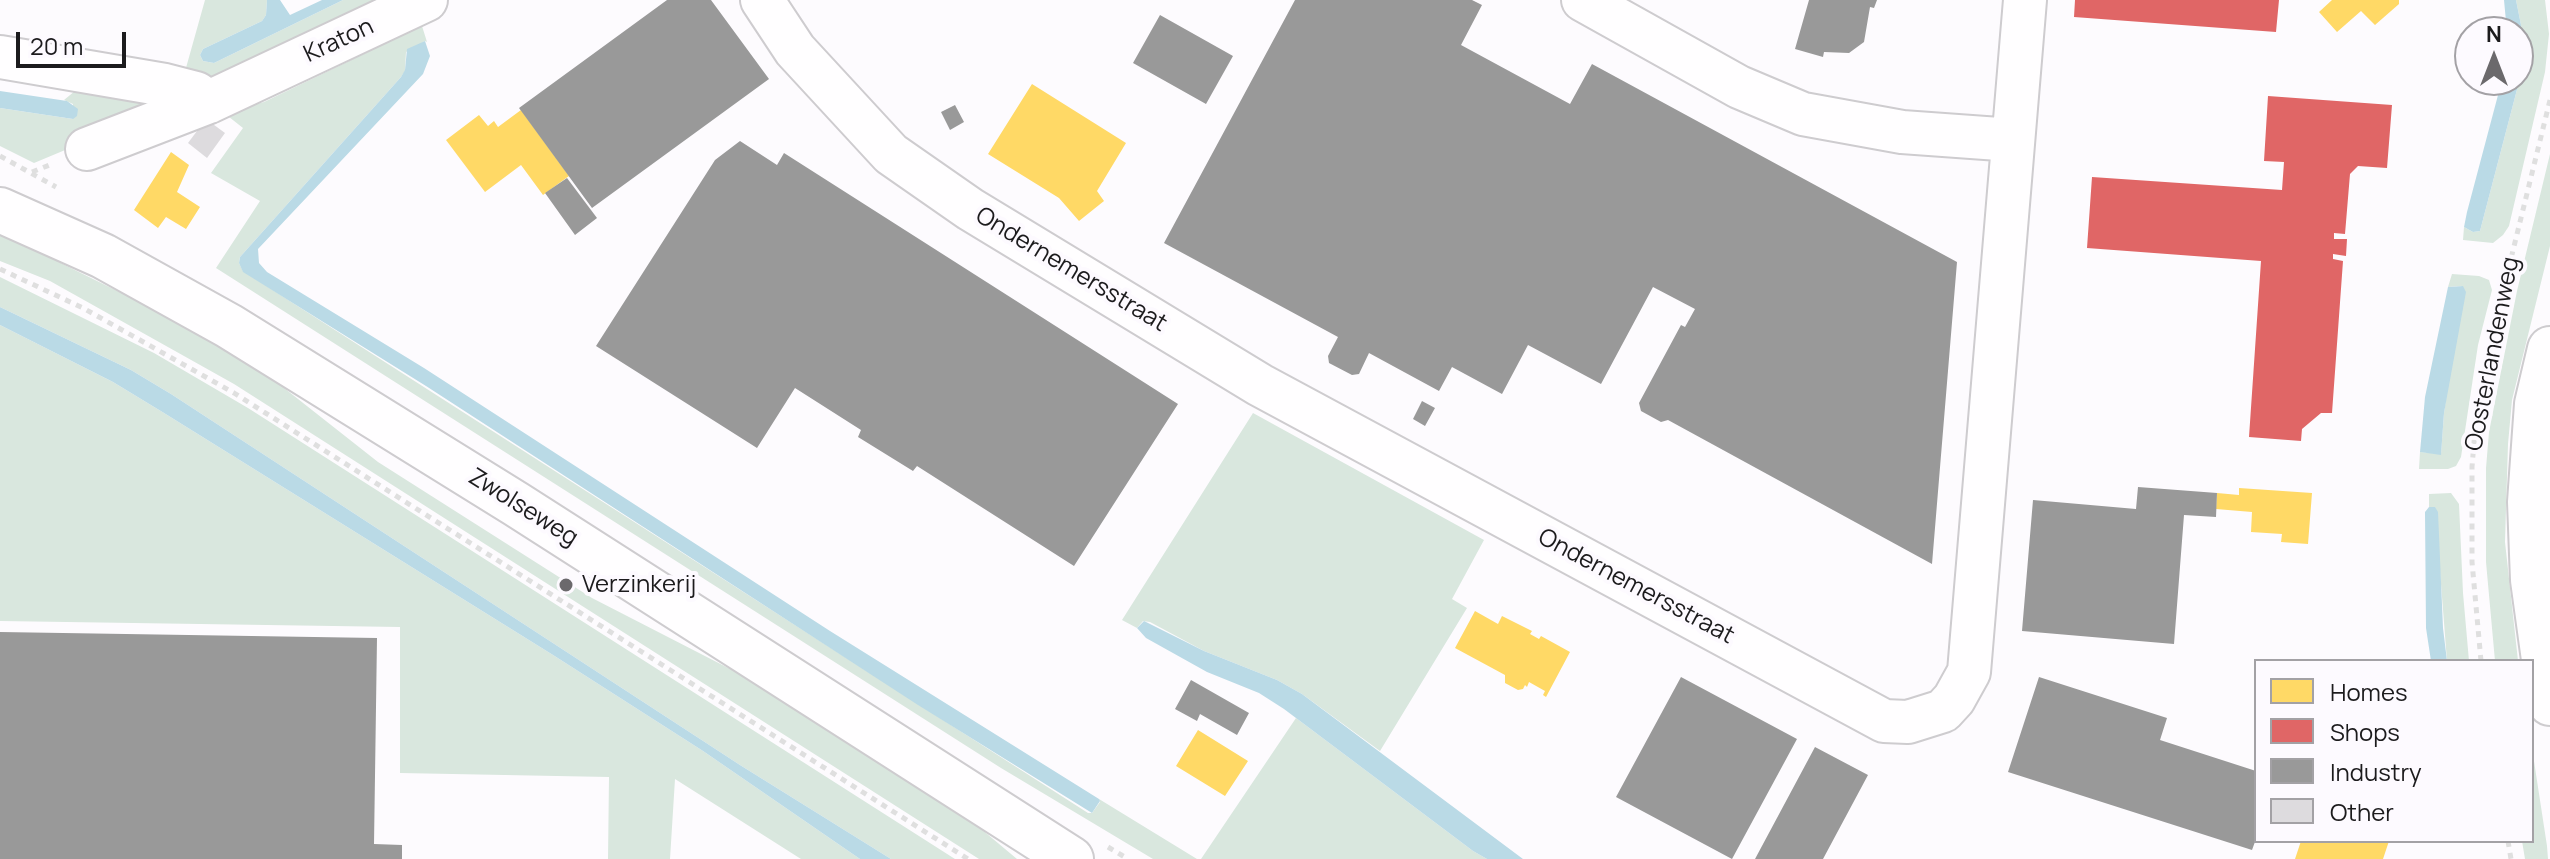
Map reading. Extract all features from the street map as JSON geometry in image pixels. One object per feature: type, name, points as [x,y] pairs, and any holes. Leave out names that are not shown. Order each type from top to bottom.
[{"type":"main road","name":"Zwolseweg","points":[[0,210],[103,256],[229,326],[516,504],[1071,859]]},
{"type":"main road","points":[[2550,349],[2537,404],[2530,502],[2533,580],[2550,703]]},
{"type":"street","name":"Kraton","points":[[87,149],[209,102],[426,0]]},
{"type":"street","name":"Ondernemersstraat","points":[[762,0],[795,50],[891,154],[970,209],[1260,385],[1884,721],[1908,722],[1943,711],[1954,699],[1969,672],[2025,0]]},
{"type":"street","points":[[1583,0],[1739,87],[1803,114],[1902,132],[2013,140]]},
{"type":"street","points":[[0,57],[165,85],[196,93],[209,102]]},
{"type":"path","name":"Oosterlandenweg","points":[[2481,659],[2472,562],[2475,430],[2504,287],[2550,100]]},
{"type":"path","points":[[0,269],[83,308],[234,393],[968,859]]},
{"type":"shaded area","points":[[205,0],[267,0],[266,15],[262,21],[203,49],[200,55],[203,61],[214,63],[343,0],[390,0],[220,77],[184,75]]},
{"type":"shaded area","points":[[2516,0],[2545,0],[2549,34],[2545,72],[2509,226],[2493,243],[2463,240],[2464,227],[2473,232],[2480,231],[2515,96],[2534,96],[2534,16],[2519,16]]},
{"type":"shaded area","points":[[422,26],[427,42],[406,52],[405,71],[401,77],[240,257],[243,271],[1088,813],[1092,813],[1099,799],[1197,859],[1153,859],[1001,768],[216,268],[260,201],[211,173],[243,128],[224,113],[264,102]]},
{"type":"shaded area","points":[[81,86],[151,97],[161,110],[34,163],[0,146],[0,108],[73,119],[73,104],[64,100]]},
{"type":"shaded area","points":[[2550,154],[2550,246],[2512,400],[2508,444],[2505,542],[2518,659],[2495,659],[2486,562],[2486,468],[2489,432],[2517,291]]},
{"type":"shaded area","points":[[0,233],[176,320],[265,373],[378,462],[592,598],[738,673],[974,823],[1017,859],[979,859],[234,384],[50,281],[0,261]]},
{"type":"shaded area","points":[[2452,274],[2489,280],[2492,290],[2478,345],[2461,457],[2456,466],[2448,469],[2419,469],[2420,452],[2441,454],[2462,286],[2448,287]]},
{"type":"shaded area","points":[[0,277],[154,353],[248,408],[955,859],[891,859],[740,765],[171,394],[131,370],[0,307]]},
{"type":"shaded area","points":[[0,325],[113,382],[164,413],[703,751],[860,859],[801,859],[675,779],[670,859],[608,859],[609,777],[400,773],[400,627],[0,621]]},
{"type":"shaded area","points":[[1253,413],[1484,540],[1452,599],[1467,608],[1380,751],[1302,694],[1277,680],[1204,651],[1150,622],[1143,621],[1137,628],[1122,620]]},
{"type":"shaded area","points":[[2451,493],[2459,504],[2469,659],[2447,659],[2435,507],[2429,507],[2429,494]]},
{"type":"shaded area","points":[[1296,718],[1473,851],[1487,859],[1201,859]]},
{"type":"shaded area","points":[[2534,761],[2548,859],[2525,859],[2522,843],[2534,843]]},
{"type":"water","points":[[267,0],[280,0],[290,15],[322,0],[343,0],[214,63],[203,61],[200,55],[203,49],[262,21],[266,15]]},
{"type":"water","points":[[2504,0],[2516,0],[2519,16],[2506,16]]},
{"type":"water","points":[[425,41],[430,56],[423,74],[258,249],[259,263],[267,272],[424,368],[830,631],[1099,799],[1092,813],[918,705],[426,386],[243,272],[240,257],[401,77],[405,70],[407,49]]},
{"type":"water","points":[[0,91],[67,101],[78,109],[77,116],[73,119],[0,108]]},
{"type":"water","points":[[2498,96],[2515,96],[2480,231],[2473,232],[2464,227]]},
{"type":"water","points":[[2463,286],[2466,292],[2444,413],[2441,455],[2420,452],[2425,397],[2448,287]]},
{"type":"water","points":[[0,307],[131,370],[171,394],[740,765],[891,859],[860,859],[703,751],[164,413],[113,382],[0,325]]},
{"type":"water","points":[[2429,507],[2435,507],[2438,512],[2447,659],[2431,659],[2426,628],[2425,512]]},
{"type":"water","points":[[1144,621],[1302,694],[1523,859],[1487,859],[1473,851],[1284,709],[1259,693],[1207,672],[1146,638],[1137,628]]},
{"type":"building: Homes","points":[[2332,0],[2399,0],[2399,4],[2375,25],[2361,11],[2337,32],[2319,12]]},
{"type":"building: Homes","points":[[1032,84],[1126,143],[1097,191],[1104,201],[1079,221],[1059,198],[988,154]]},
{"type":"building: Homes","points":[[521,110],[569,176],[543,195],[521,165],[485,192],[446,140],[479,115],[488,126],[494,121],[498,127]]},
{"type":"building: Homes","points":[[171,152],[189,165],[177,192],[200,207],[186,229],[166,217],[158,228],[134,210]]},
{"type":"building: Homes","points":[[2239,488],[2312,493],[2308,544],[2281,542],[2282,534],[2251,532],[2252,512],[2216,509],[2217,493],[2239,495]]},
{"type":"building: Homes","points":[[1475,611],[1498,624],[1502,616],[1532,631],[1530,634],[1539,639],[1541,636],[1570,652],[1546,697],[1543,695],[1545,691],[1529,682],[1527,687],[1525,685],[1518,690],[1505,683],[1505,675],[1455,648]]},
{"type":"building: Homes","points":[[1198,730],[1248,761],[1225,796],[1176,766]]},
{"type":"building: Homes","points":[[2300,843],[2388,843],[2383,859],[2295,859]]},
{"type":"building: Shops","points":[[2075,0],[2279,0],[2276,32],[2074,17]]},
{"type":"building: Shops","points":[[2268,96],[2392,105],[2387,168],[2358,166],[2350,174],[2345,234],[2334,233],[2334,239],[2347,239],[2346,256],[2333,254],[2333,259],[2343,261],[2332,413],[2321,413],[2302,429],[2301,441],[2249,437],[2261,261],[2087,248],[2092,177],[2282,190],[2284,162],[2264,161]]},
{"type":"building: Industry","points":[[667,0],[711,0],[769,79],[592,208],[519,108]]},
{"type":"building: Industry","points":[[1295,0],[1472,0],[1482,5],[1461,45],[1570,104],[1592,64],[1957,262],[1932,564],[1668,420],[1661,422],[1641,411],[1639,403],[1681,325],[1685,327],[1695,309],[1653,287],[1601,384],[1528,345],[1502,394],[1452,367],[1439,391],[1369,353],[1359,374],[1352,375],[1329,363],[1328,356],[1338,337],[1164,243]]},
{"type":"building: Industry","points":[[1809,0],[1877,0],[1874,8],[1870,7],[1864,42],[1849,53],[1824,52],[1823,57],[1795,49]]},
{"type":"building: Industry","points":[[1160,15],[1233,56],[1206,104],[1133,63]]},
{"type":"building: Industry","points":[[955,105],[964,122],[950,130],[941,112]]},
{"type":"building: Industry","points":[[740,141],[777,165],[784,153],[1178,404],[1074,566],[917,466],[913,471],[858,437],[861,430],[795,388],[757,448],[596,346],[715,160]]},
{"type":"building: Industry","points":[[567,178],[597,218],[575,235],[545,193]]},
{"type":"building: Industry","points":[[1422,401],[1435,408],[1425,426],[1413,419]]},
{"type":"building: Industry","points":[[2138,487],[2217,493],[2216,517],[2184,515],[2174,644],[2022,631],[2033,500],[2136,509]]},
{"type":"building: Industry","points":[[0,632],[377,638],[374,844],[402,845],[402,859],[0,859]]},
{"type":"building: Industry","points":[[1681,677],[1797,739],[1732,859],[1616,797]]},
{"type":"building: Industry","points":[[2039,677],[2167,718],[2160,740],[2254,770],[2255,843],[2252,850],[2008,772]]},
{"type":"building: Industry","points":[[1191,680],[1249,713],[1237,735],[1200,714],[1197,721],[1175,709]]},
{"type":"building: Industry","points":[[1815,747],[1868,775],[1823,859],[1755,859]]},
{"type":"building: Other","points":[[206,119],[225,133],[207,158],[188,143]]},
{"type":"place","name":"Verzinkerij","points":[[566,585]]}]
